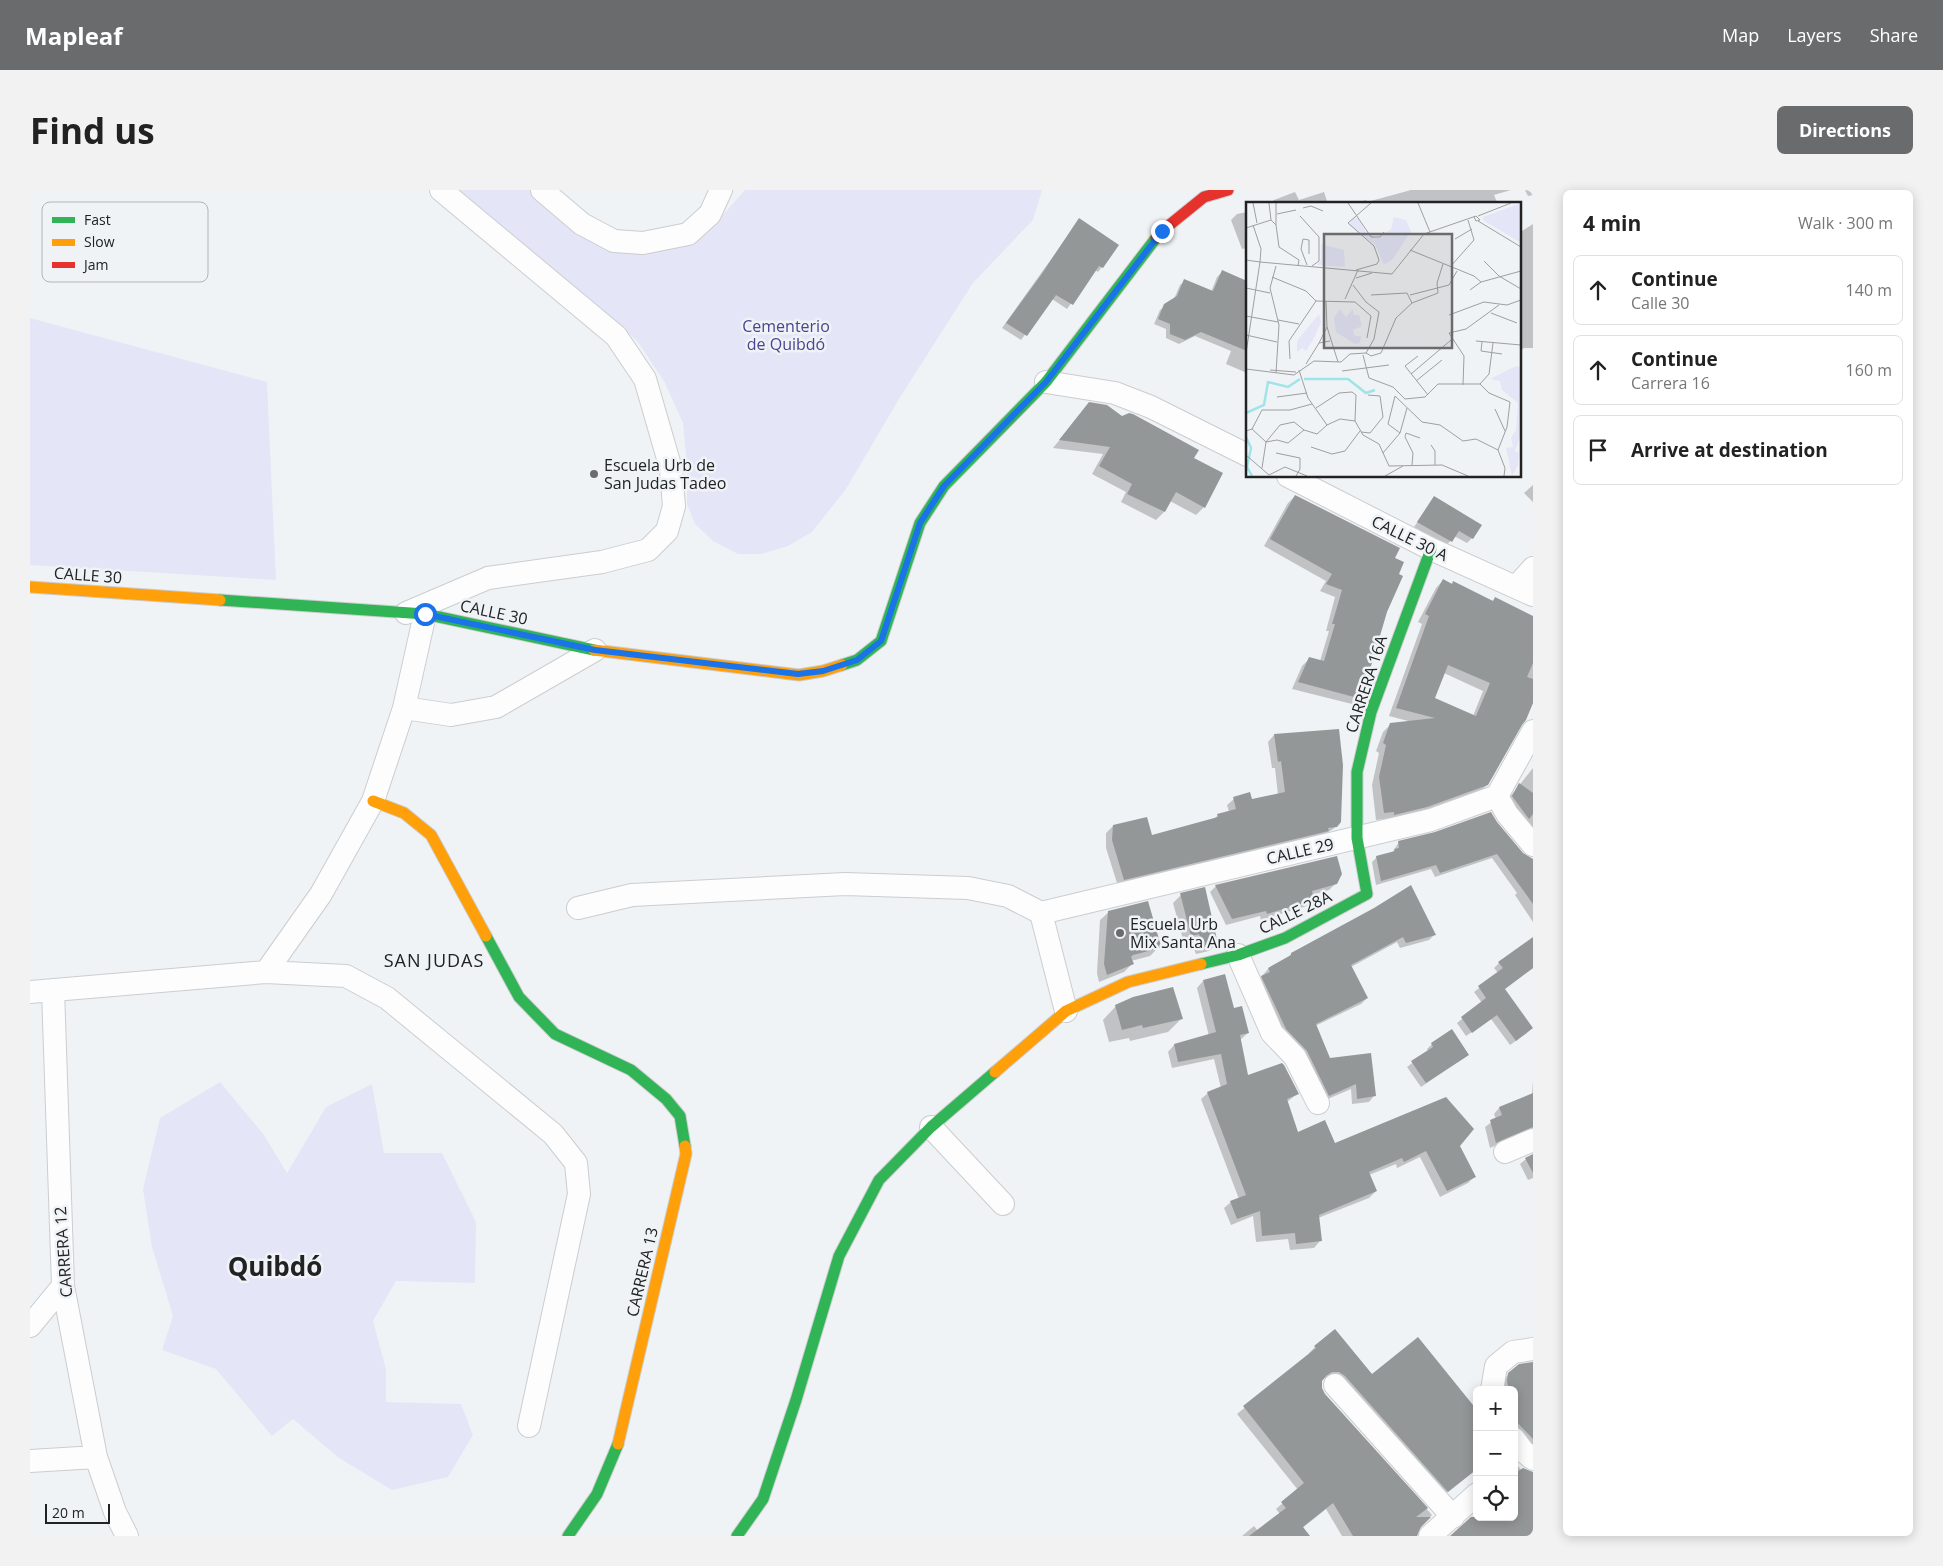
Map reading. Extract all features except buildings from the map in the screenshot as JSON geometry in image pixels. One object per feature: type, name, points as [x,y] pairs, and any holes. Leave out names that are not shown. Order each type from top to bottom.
[{"type":"street","points":[[266,972],[321,894],[373,801],[404,708],[416,613],[488,578],[602,562],[648,550],[667,531],[674,506],[672,469],[645,378],[616,336],[441,190]]},
{"type":"street","points":[[542,190],[582,224],[614,241],[643,243],[688,234],[710,214],[721,190]]},
{"type":"street","points":[[1228,190],[1204,197],[1162,231],[1046,382],[1115,393],[1152,406],[1246,454]]},
{"type":"street","name":"CALLE 30","points":[[30,588],[416,613],[595,650],[798,674],[823,671],[857,660],[881,641],[920,523],[944,486],[1046,382]]},
{"type":"street","name":"CALLE 30 A","points":[[1292,478],[1431,549],[1524,591]]},
{"type":"street","name":"CARRERA 16A","points":[[1367,894],[1357,838],[1357,772],[1371,712],[1431,549]]},
{"type":"street","points":[[1524,591],[1533,568]]},
{"type":"street","points":[[404,708],[451,715],[496,707],[595,650]]},
{"type":"street","points":[[1533,731],[1496,796],[1507,814],[1533,845]]},
{"type":"street","name":"CALLE 29","points":[[1041,913],[1431,820],[1496,796]]},
{"type":"street","name":"CARRERA 13","points":[[373,801],[404,813],[431,835],[519,998],[555,1034],[631,1070],[666,1099],[680,1116],[686,1154],[621,1436],[597,1494],[568,1536]]},
{"type":"street","points":[[578,908],[632,895],[845,884],[968,888],[1008,896],[1041,913],[1066,1012]]},
{"type":"street","name":"CALLE 28A","points":[[737,1536],[763,1499],[796,1400],[839,1256],[879,1180],[931,1127],[1066,1012],[1128,982],[1238,955],[1285,938],[1367,894]]},
{"type":"street","points":[[1238,955],[1272,1033],[1295,1057],[1318,1103]]},
{"type":"street","points":[[30,992],[266,972],[346,976],[387,998],[553,1134],[576,1163],[579,1194],[529,1426]]},
{"type":"street","name":"CARRERA 12","points":[[53,990],[63,1286],[96,1456],[114,1512],[127,1536]]},
{"type":"street","points":[[931,1127],[1003,1204]]},
{"type":"street","points":[[1505,1152],[1533,1140]]},
{"type":"street","points":[[30,1326],[63,1286]]},
{"type":"street","points":[[1493,1386],[1496,1366],[1513,1352],[1533,1349]]},
{"type":"street","points":[[1335,1385],[1453,1517]]},
{"type":"street","points":[[30,1461],[96,1456]]},
{"type":"street","points":[[1430,1536],[1473,1498]]},
{"type":"green space","name":"Cementerio de Quibdó","points":[[457,190],[530,190],[579,236],[625,250],[667,246],[705,235],[745,190],[1042,190],[1033,220],[973,283],[899,399],[846,489],[812,532],[788,546],[761,554],[738,554],[713,541],[695,524],[687,504],[687,466],[683,423],[664,381],[637,341],[601,308]]},
{"type":"green space","points":[[30,318],[267,382],[276,580],[30,565]]},
{"type":"green space","points":[[220,1082],[264,1135],[287,1173],[326,1107],[372,1084],[384,1153],[442,1153],[476,1222],[475,1283],[396,1281],[373,1321],[386,1369],[386,1402],[461,1404],[473,1435],[448,1477],[392,1490],[339,1458],[293,1419],[272,1436],[216,1369],[162,1350],[173,1316],[152,1247],[143,1189],[160,1118]]},
{"type":"traffic: fast","points":[[842,665],[857,660],[881,641],[920,523],[944,486],[1046,382],[1156,238]]},
{"type":"traffic: fast","points":[[1201,964],[1238,955],[1285,938],[1367,894],[1357,838],[1357,772],[1371,712],[1431,549]]},
{"type":"traffic: fast","points":[[220,600],[425,614],[594,650]]},
{"type":"traffic: fast","points":[[486,936],[519,997],[555,1034],[631,1070],[666,1099],[680,1116],[685,1146]]},
{"type":"traffic: fast","points":[[737,1536],[763,1499],[796,1400],[839,1256],[879,1180],[931,1127],[995,1072]]},
{"type":"traffic: fast","points":[[568,1536],[597,1494],[618,1444]]},
{"type":"traffic: slow","points":[[30,587],[220,600]]},
{"type":"traffic: slow","points":[[594,650],[799,675],[823,671],[842,665]]},
{"type":"traffic: slow","points":[[373,801],[404,813],[431,835],[486,936]]},
{"type":"traffic: slow","points":[[995,1072],[1066,1011],[1128,982],[1201,964]]},
{"type":"traffic: slow","points":[[618,1444],[686,1154],[685,1146]]},
{"type":"traffic: jam","points":[[1156,238],[1204,197],[1228,190]]},
{"type":"place","name":"Escuela Urb de San Judas Tadeo","points":[[594,474]]},
{"type":"place","name":"Escuela Urb Mix Santa Ana","points":[[1120,933]]},
{"type":"district","name":"SAN JUDAS","points":[[434,960]]},
{"type":"district","name":"Quibdó","points":[[275,1266]]},
{"type":"route","points":[[425,614],[595,650],[798,674],[823,671],[857,660],[881,641],[920,523],[944,486],[1046,382],[1162,231]]}]
